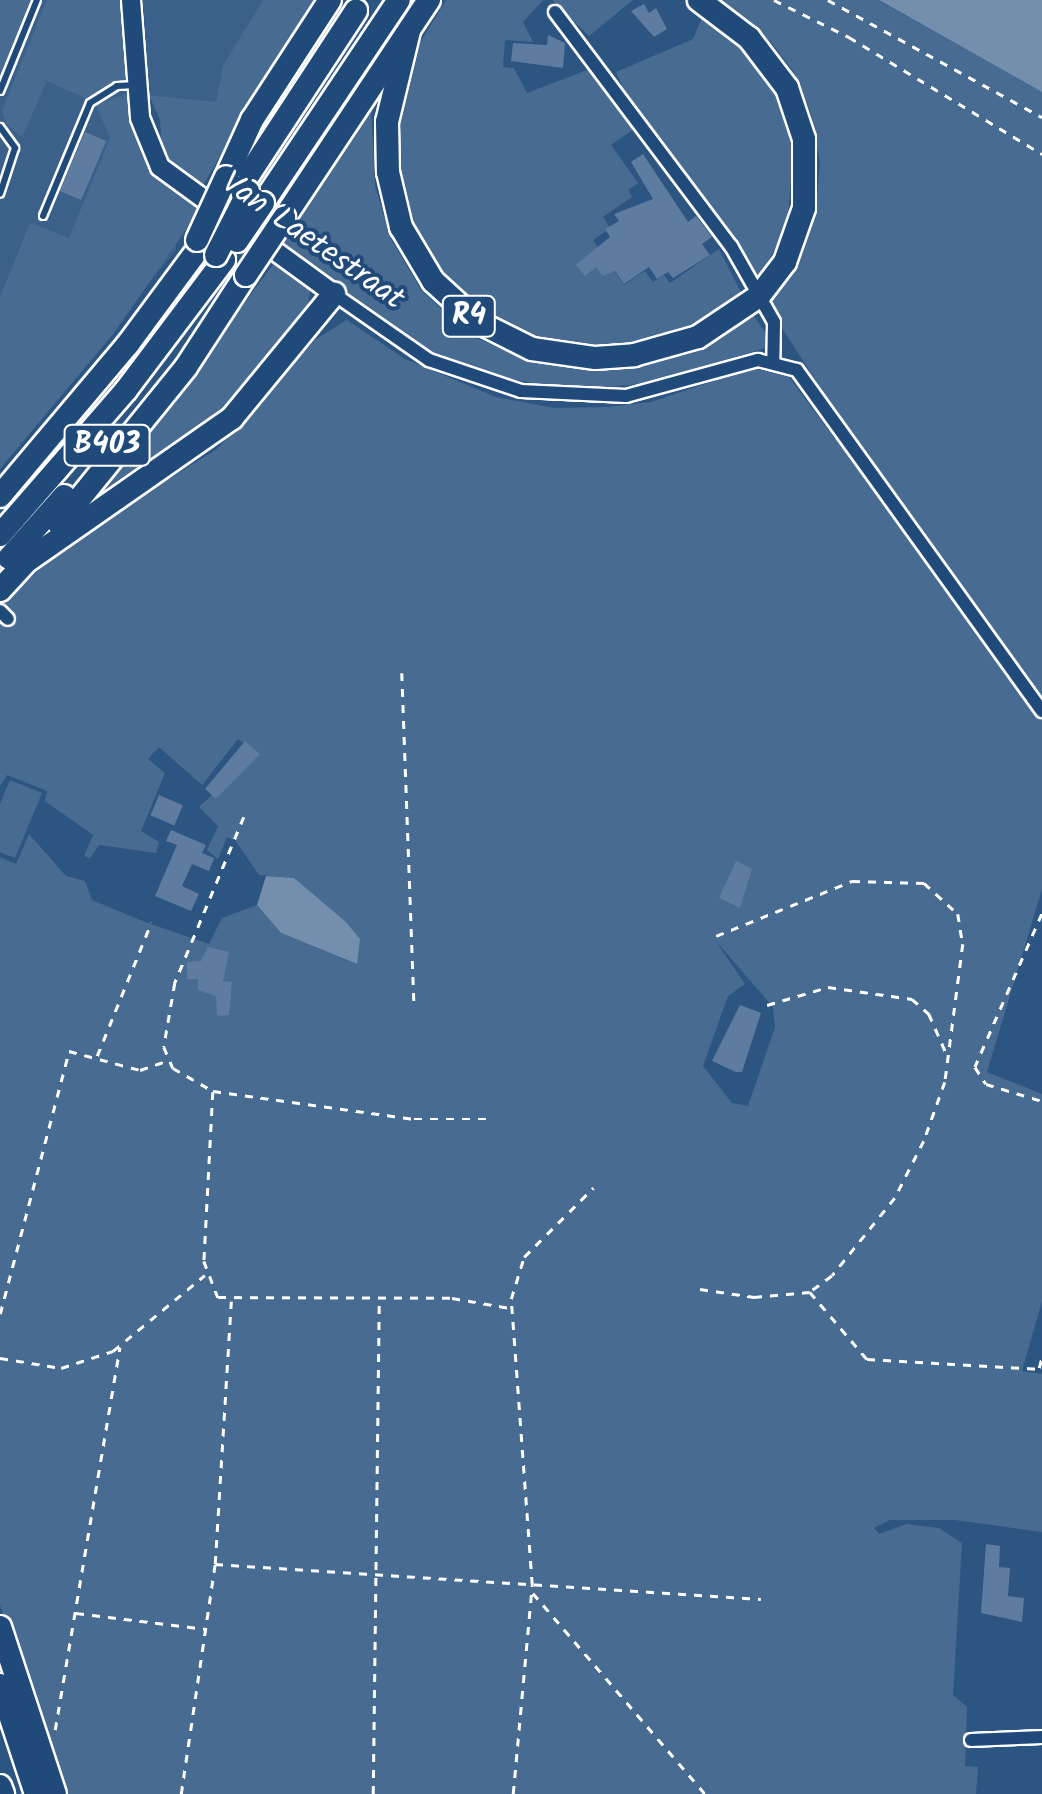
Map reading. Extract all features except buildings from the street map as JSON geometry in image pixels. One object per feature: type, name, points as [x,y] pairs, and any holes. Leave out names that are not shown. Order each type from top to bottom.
[{"type":"highway","points":[[244,190],[252,120],[330,0]]},
{"type":"highway","name":"B403","points":[[0,535],[187,311],[206,252],[244,190],[399,0]]},
{"type":"highway","name":"R4","points":[[429,0],[409,30],[387,122],[392,199],[414,253],[465,313],[532,349],[595,358],[666,349],[698,337],[759,296],[785,262],[804,208],[804,138],[772,64],[699,0]]},
{"type":"highway","points":[[0,496],[206,252],[356,12]]},
{"type":"highway","name":"B403","points":[[0,568],[212,320],[409,30]]},
{"type":"highway","name":"B403","points":[[27,561],[232,418],[334,294]]},
{"type":"highway","name":"B403","points":[[0,590],[186,367],[212,320]]},
{"type":"highway","points":[[0,1627],[55,1794]]},
{"type":"highway","points":[[0,1685],[36,1794]]},
{"type":"highway","points":[[0,1786],[3,1794]]},
{"type":"main road","name":"Van Laetestraat","points":[[131,0],[146,142],[170,178],[334,294]]},
{"type":"street","points":[[556,12],[731,246],[778,338],[774,361],[811,385],[1042,711]]},
{"type":"street","name":"Van Laetestraat","points":[[334,294],[439,365],[555,397],[626,396],[741,362],[774,361]]},
{"type":"street","points":[[970,1740],[1042,1737]]},
{"type":"lane","points":[[0,91],[37,0]]},
{"type":"lane","points":[[43,216],[90,103],[117,86],[138,85]]},
{"type":"lane","points":[[0,127],[15,148],[0,194]]},
{"type":"path","points":[[774,0],[1042,154]]},
{"type":"path","points":[[828,0],[1042,117]]},
{"type":"path","points":[[402,673],[414,1004]]},
{"type":"path","points":[[244,817],[176,983],[164,1047],[168,1060],[199,1088],[213,1091],[414,1118],[494,1119]]},
{"type":"path","points":[[700,1290],[754,1297],[810,1292],[832,1276],[895,1198],[924,1141],[948,1058],[963,944],[958,914],[924,883],[852,881],[716,936]]},
{"type":"path","points":[[1042,914],[975,1067],[986,1084],[1042,1101]]},
{"type":"path","points":[[97,1058],[151,923]]},
{"type":"path","points":[[767,1004],[828,986],[912,999],[930,1014],[948,1058]]},
{"type":"path","points":[[0,1314],[70,1051],[140,1070],[168,1060]]},
{"type":"path","points":[[213,1091],[206,1274],[218,1296],[452,1298],[512,1308]]},
{"type":"path","points":[[513,1794],[532,1585],[512,1308],[524,1256],[593,1188]]},
{"type":"path","points":[[0,1358],[75,1366],[120,1347],[206,1274]]},
{"type":"path","points":[[810,1292],[866,1358],[1040,1369],[1042,1357]]},
{"type":"path","points":[[182,1794],[215,1564],[231,1299]]},
{"type":"path","points":[[372,1794],[379,1300]]},
{"type":"path","points":[[54,1733],[120,1347]]},
{"type":"path","points":[[215,1564],[761,1599]]},
{"type":"path","points":[[532,1592],[705,1794]]},
{"type":"path","points":[[75,1613],[206,1629]]},
{"type":"shaded area","points":[[0,0],[123,0],[132,118],[140,145],[176,189],[176,250],[0,469]]},
{"type":"shaded area","points":[[0,0],[30,0],[0,77]]},
{"type":"shaded area","points":[[47,0],[123,0],[127,79],[85,98],[47,81],[22,137],[5,123],[2,110]]},
{"type":"shaded area","points":[[143,0],[263,0],[223,65],[216,103],[149,95]]},
{"type":"shaded area","points":[[263,0],[313,0],[199,192],[162,155],[160,120],[149,95],[216,102],[223,65]]},
{"type":"shaded area","points":[[446,0],[543,0],[523,22],[533,42],[505,40],[503,67],[514,68],[527,93],[595,67],[638,126],[611,145],[638,183],[628,190],[632,197],[603,217],[610,228],[593,240],[624,285],[645,271],[653,282],[664,275],[670,283],[719,249],[743,296],[703,327],[621,350],[535,343],[456,297],[411,235],[391,138],[413,54]]},
{"type":"shaded area","points":[[552,0],[633,0],[589,36]]},
{"type":"shaded area","points":[[721,0],[878,0],[1042,92],[1042,889],[987,1072],[1042,1094],[1042,1301],[1022,1371],[1042,1374],[1042,1532],[955,1520],[890,1520],[874,1528],[879,1534],[907,1524],[939,1528],[962,1543],[953,1695],[967,1707],[965,1766],[978,1767],[976,1794],[62,1794],[0,1605],[0,857],[16,864],[29,834],[66,876],[85,881],[92,900],[145,922],[209,944],[222,918],[257,905],[281,933],[356,964],[346,923],[294,878],[259,875],[235,840],[227,837],[218,859],[207,850],[218,826],[199,807],[258,753],[238,739],[202,785],[159,747],[148,759],[165,773],[141,831],[159,842],[156,853],[99,845],[90,858],[84,856],[93,835],[45,801],[47,791],[7,775],[0,786],[0,607],[69,541],[217,449],[316,339],[347,320],[405,359],[496,397],[554,408],[607,407],[651,402],[752,368],[789,377],[835,439],[848,431],[766,303],[793,266],[816,210],[820,162],[810,111],[793,71],[770,41]],"holes":[[[715,940],[773,1007],[775,1027],[748,1106],[732,1103],[703,1066],[728,996],[745,984]]]},
{"type":"shaded area","points":[[879,0],[1042,0],[1042,92],[964,48]]},
{"type":"shaded area","points":[[704,13],[771,76],[794,143],[787,228],[758,279],[626,95],[616,72],[693,39]]},
{"type":"shaded area","points":[[128,93],[140,145],[155,171],[201,208],[114,333],[0,469],[0,297],[30,223],[69,238],[110,138],[96,105]]},
{"type":"shaded area","points":[[371,106],[375,186],[391,239],[421,290],[471,336],[533,363],[613,370],[688,354],[754,316],[768,337],[765,348],[652,383],[572,390],[482,374],[432,352],[281,247]]},
{"type":"shaded area","points":[[275,262],[310,291],[307,316],[234,402],[106,488]]},
{"type":"shaded area","points":[[10,780],[42,793],[15,858],[0,852],[0,804]]},
{"type":"shaded area","points":[[266,876],[294,878],[346,922],[360,939],[357,964],[281,933],[257,905]]}]
